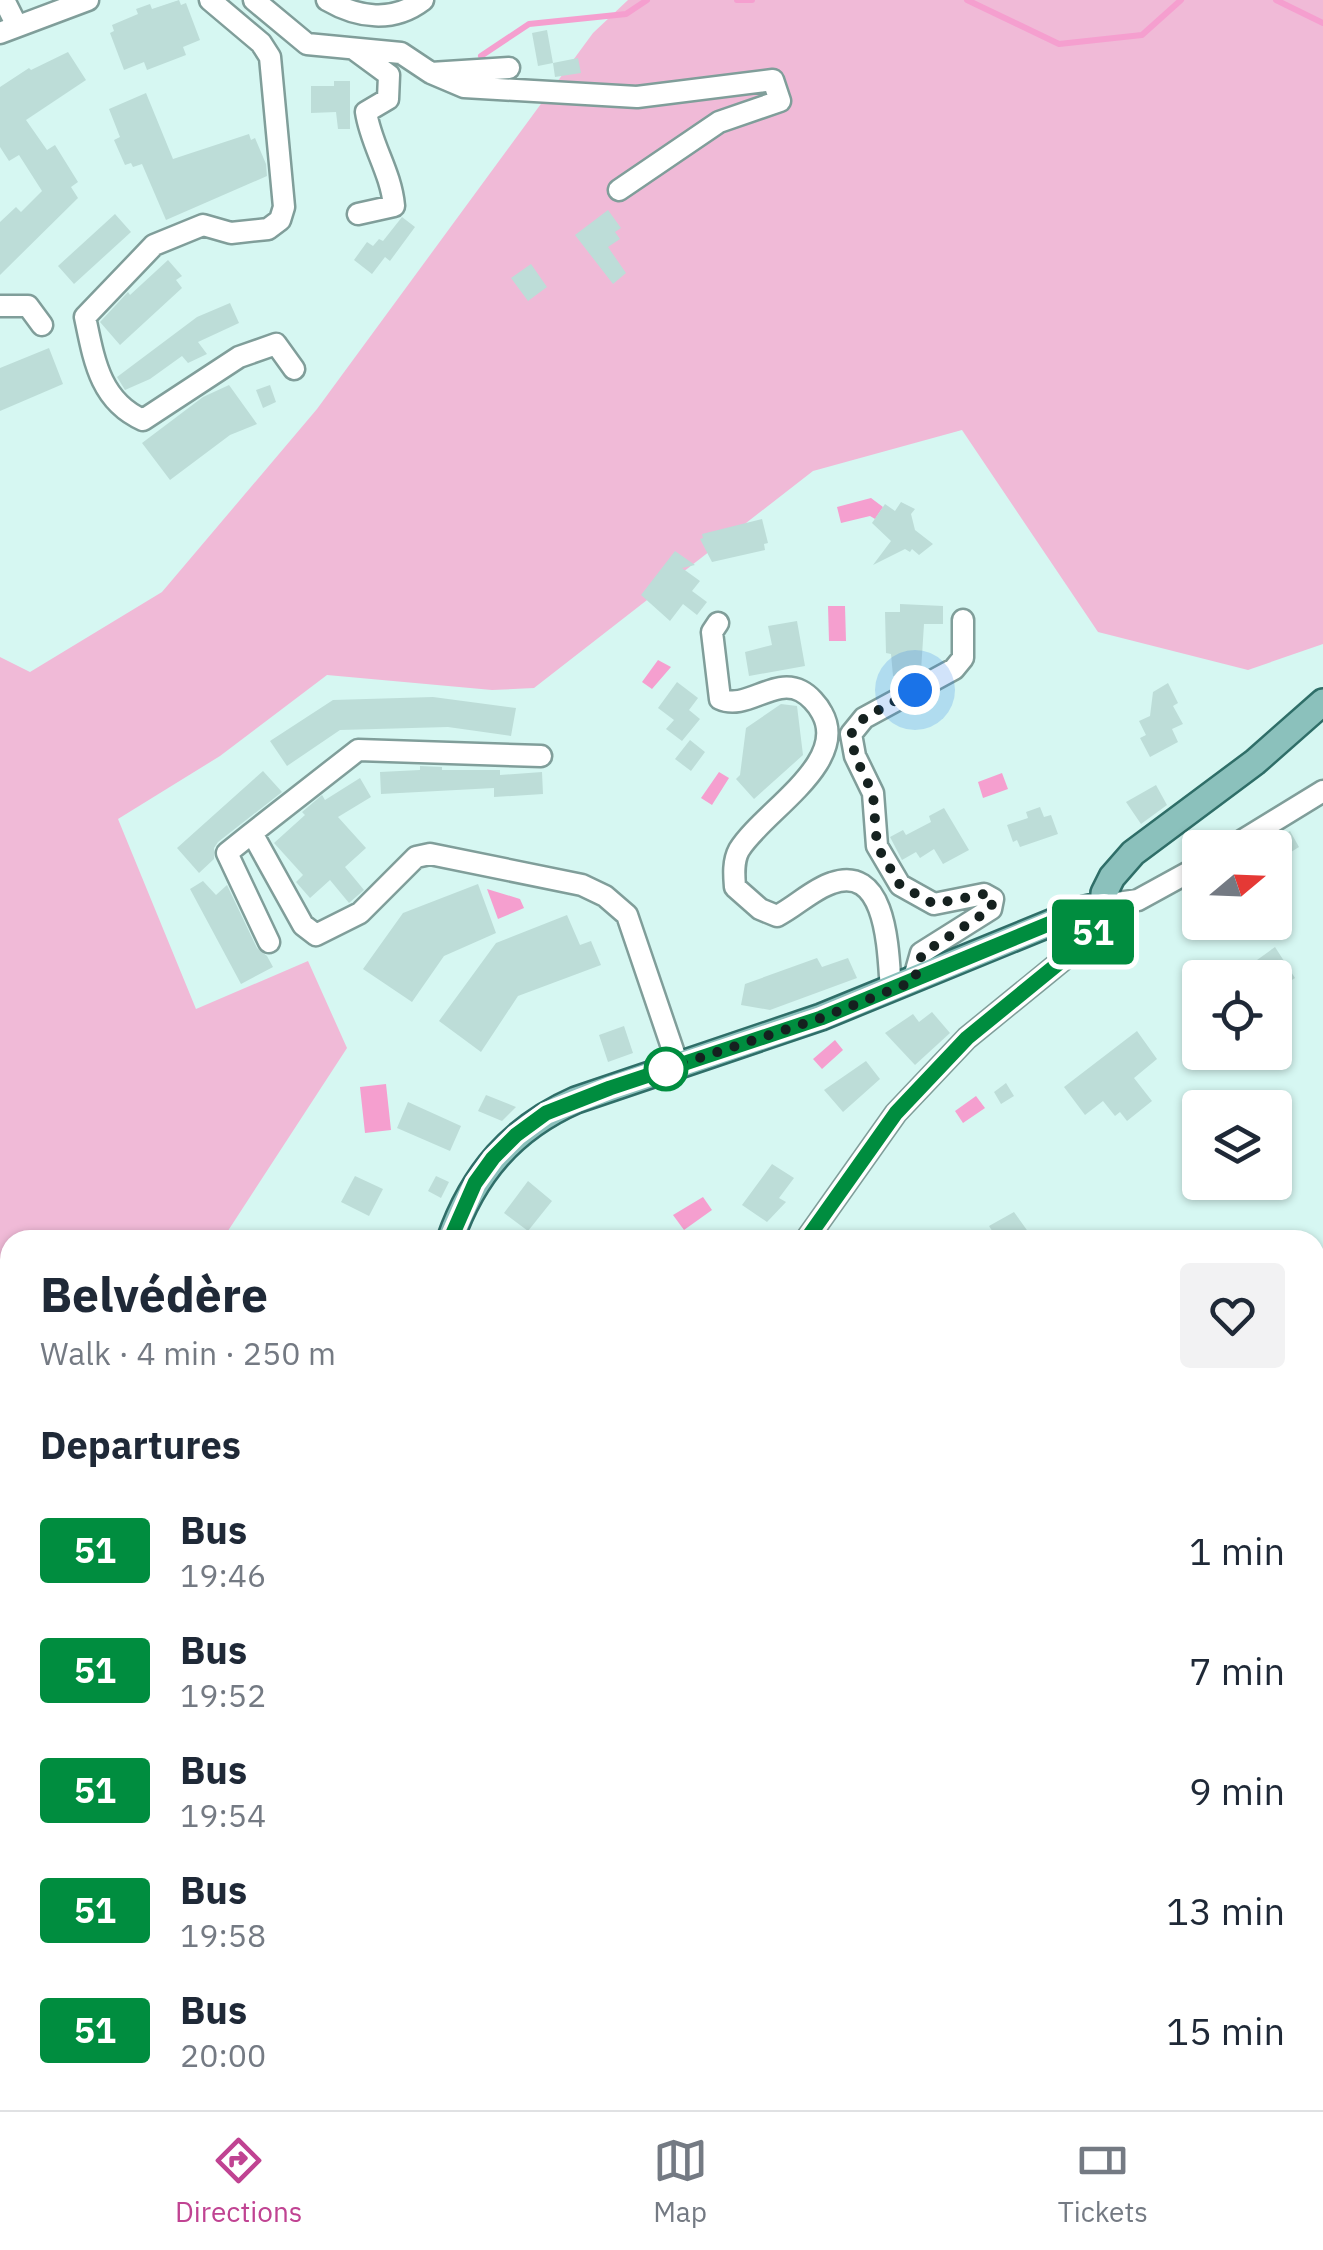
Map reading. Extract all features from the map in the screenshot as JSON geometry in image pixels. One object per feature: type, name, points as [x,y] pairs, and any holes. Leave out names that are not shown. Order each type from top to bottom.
[{"type":"main road","points":[[454,1230],[475,1183],[516,1135],[546,1113],[678,1064],[821,1018],[1085,909],[1104,905],[1104,894],[1112,877],[1133,853],[1255,762],[1323,702]]},
{"type":"street","points":[[4,0],[8,30],[88,0]]},
{"type":"street","points":[[210,0],[261,42],[270,57],[284,207],[280,220],[268,229],[231,233],[203,225],[154,245],[84,317],[96,368],[122,411],[143,420],[238,357],[276,344],[294,369]]},
{"type":"street","points":[[254,0],[307,44],[402,53],[431,73],[464,87],[637,96],[773,80],[780,101],[719,122],[618,190]]},
{"type":"street","points":[[327,0],[348,12],[368,16],[393,16],[423,0]]},
{"type":"street","points":[[354,48],[389,75],[388,99],[366,112],[370,136],[392,184],[394,206],[358,214]]},
{"type":"street","points":[[431,73],[509,68]]},
{"type":"street","points":[[0,306],[28,306],[42,325]]},
{"type":"street","points":[[902,985],[922,954],[991,909],[993,898],[984,894],[934,904],[900,885],[877,846],[873,794],[855,756],[851,734],[864,718],[954,668],[963,658],[962,620]]},
{"type":"street","points":[[718,623],[712,632],[720,699],[732,704],[788,688],[801,691],[825,717],[828,730],[817,767],[765,818],[738,852],[733,870],[735,887],[760,909],[777,916],[831,883],[853,880],[867,888],[882,914],[902,985]]},
{"type":"street","points":[[269,942],[227,853],[358,750],[542,756]]},
{"type":"street","points":[[1259,830],[1323,791]]},
{"type":"street","points":[[252,832],[302,924],[316,934],[360,914],[416,858],[430,854],[582,886],[605,896],[627,915],[678,1064]]},
{"type":"street","points":[[813,1230],[896,1113],[967,1038],[1081,945],[1093,932],[1104,905],[1138,900],[1182,876]]},
{"type":"shaded area","points":[[628,0],[1323,0],[1323,644],[1248,670],[1098,632],[962,430],[813,471],[534,688],[492,690],[327,675],[220,756],[118,819],[196,1009],[308,961],[347,1048],[229,1230],[0,1230],[0,657],[30,672],[162,592],[317,409],[593,33]]},
{"type":"shaded area","points":[[871,498],[883,507],[875,519],[870,516],[841,523],[837,507]]},
{"type":"shaded area","points":[[828,606],[845,606],[846,641],[829,641]]},
{"type":"shaded area","points":[[658,660],[671,667],[652,689],[642,682]]},
{"type":"shaded area","points":[[719,772],[729,778],[712,805],[701,798]]},
{"type":"shaded area","points":[[1002,773],[1008,789],[983,798],[978,782]]},
{"type":"shaded area","points":[[487,889],[520,899],[524,908],[498,919]]},
{"type":"shaded area","points":[[835,1040],[843,1050],[822,1069],[813,1059]]},
{"type":"shaded area","points":[[386,1084],[391,1130],[365,1133],[360,1087]]},
{"type":"shaded area","points":[[976,1096],[985,1108],[963,1123],[955,1111]]},
{"type":"shaded area","points":[[703,1197],[712,1210],[684,1230],[673,1215]]},
{"type":"building","points":[[179,0],[181,5],[186,3],[200,40],[183,47],[186,55],[147,70],[144,62],[124,70],[110,33],[114,31],[112,25],[138,14],[136,9],[150,4],[152,9]]},
{"type":"building","points":[[547,30],[553,63],[538,66],[532,33]]},
{"type":"building","points":[[68,52],[86,80],[26,120],[47,150],[55,145],[78,182],[71,187],[78,198],[0,275],[0,222],[16,207],[21,212],[42,191],[19,155],[9,161],[0,147],[0,87],[29,68]]},
{"type":"building","points":[[578,58],[581,73],[555,77],[553,63]]},
{"type":"building","points":[[334,81],[350,81],[350,129],[338,129],[336,112],[311,113],[311,86],[334,86]]},
{"type":"building","points":[[146,93],[173,159],[249,134],[251,140],[255,138],[267,176],[166,220],[142,164],[125,165],[114,140],[120,137],[109,109]]},
{"type":"building","points":[[608,210],[621,228],[615,232],[620,239],[608,247],[626,273],[613,284],[575,235]]},
{"type":"building","points":[[115,214],[131,232],[74,284],[58,266]]},
{"type":"building","points":[[402,217],[415,227],[390,261],[385,257],[372,274],[354,260],[367,242],[373,246],[379,239],[383,241]]},
{"type":"building","points":[[168,260],[182,276],[176,280],[182,288],[120,345],[100,322],[128,292],[130,295]]},
{"type":"building","points":[[531,264],[547,287],[528,301],[511,278]]},
{"type":"building","points":[[230,303],[239,323],[198,342],[207,354],[188,363],[182,356],[150,379],[125,390],[117,377],[197,317]]},
{"type":"building","points":[[49,348],[63,384],[0,411],[0,368]]},
{"type":"building","points":[[229,385],[257,424],[230,435],[170,480],[142,443],[203,397]]},
{"type":"building","points":[[270,385],[276,402],[263,408],[256,390]]},
{"type":"building","points":[[901,502],[915,509],[911,514],[915,530],[933,544],[919,555],[905,549],[873,565],[891,541],[872,523],[885,504],[895,511]]},
{"type":"building","points":[[762,519],[768,543],[764,544],[765,550],[712,562],[700,539],[702,534]]},
{"type":"building","points":[[675,551],[695,565],[682,568],[700,581],[692,591],[707,602],[697,615],[683,604],[670,621],[641,595]]},
{"type":"building","points":[[900,604],[943,606],[943,624],[924,624],[921,671],[913,676],[893,676],[891,654],[886,653],[885,612],[900,612]]},
{"type":"building","points":[[797,621],[805,666],[749,676],[745,652],[772,645],[768,626]]},
{"type":"building","points":[[677,682],[698,698],[689,710],[700,719],[682,741],[666,729],[674,720],[658,708]]},
{"type":"building","points":[[1168,683],[1178,703],[1173,706],[1183,724],[1172,729],[1178,742],[1150,757],[1140,738],[1146,735],[1139,721],[1150,716],[1153,692]]},
{"type":"building","points":[[433,697],[516,708],[511,736],[448,727],[340,730],[287,766],[270,741],[333,700]]},
{"type":"building","points":[[781,704],[797,706],[803,755],[754,799],[736,779],[740,775],[746,728]]},
{"type":"building","points":[[690,740],[705,752],[691,771],[675,759]]},
{"type":"building","points":[[420,766],[500,770],[500,775],[542,772],[543,794],[494,797],[494,788],[381,794],[380,772],[420,770]]},
{"type":"building","points":[[263,771],[282,792],[218,842],[214,859],[199,873],[177,848]]},
{"type":"building","points":[[360,778],[371,797],[338,817],[366,848],[345,867],[364,890],[349,903],[330,880],[310,898],[296,882],[303,875],[274,843],[322,795],[325,800]]},
{"type":"building","points":[[1156,785],[1167,805],[1141,824],[1126,802]]},
{"type":"building","points":[[1040,807],[1044,817],[1051,815],[1058,834],[1020,847],[1017,840],[1013,842],[1007,825],[1028,818],[1026,812]]},
{"type":"building","points":[[944,808],[969,850],[943,864],[934,849],[920,858],[916,852],[902,860],[890,837],[903,830],[906,835],[931,822],[929,816]]},
{"type":"building","points":[[203,881],[216,895],[227,885],[257,948],[273,967],[241,984],[190,889]]},
{"type":"building","points":[[478,884],[496,933],[444,956],[412,1002],[363,969],[403,913]]},
{"type":"building","points":[[567,915],[580,945],[591,941],[601,965],[518,996],[481,1052],[439,1021],[496,943]]},
{"type":"building","points":[[1275,947],[1283,960],[1257,960]]},
{"type":"building","points":[[817,958],[822,967],[848,958],[857,978],[770,1010],[741,1005],[745,984]]},
{"type":"building","points":[[932,1012],[950,1033],[915,1065],[885,1033],[913,1014],[919,1022]]},
{"type":"building","points":[[624,1026],[633,1053],[608,1062],[599,1035]]},
{"type":"building","points":[[1137,1031],[1157,1059],[1134,1078],[1152,1101],[1127,1121],[1120,1112],[1115,1116],[1103,1101],[1085,1115],[1064,1087]]},
{"type":"building","points":[[866,1061],[880,1079],[843,1112],[824,1090]]},
{"type":"building","points":[[1006,1083],[1014,1096],[1001,1104],[994,1092]]},
{"type":"building","points":[[486,1095],[516,1107],[502,1121],[478,1111]]},
{"type":"building","points":[[408,1102],[461,1126],[450,1151],[397,1128]]},
{"type":"building","points":[[772,1164],[794,1178],[779,1198],[786,1202],[767,1222],[742,1205]]},
{"type":"building","points":[[355,1176],[383,1189],[369,1216],[341,1202]]},
{"type":"building","points":[[436,1176],[449,1182],[441,1198],[428,1191]]},
{"type":"building","points":[[528,1181],[552,1201],[529,1230],[504,1213]]},
{"type":"building","points":[[1014,1212],[1027,1230],[992,1230],[989,1226]]},
{"type":"waterway","points":[[481,56],[529,24],[626,14],[647,0]]},
{"type":"waterway","points":[[737,0],[752,0]]},
{"type":"waterway","points":[[967,0],[1059,44],[1142,35],[1181,0]]},
{"type":"waterway","points":[[1276,0],[1323,23]]},
{"type":"bus line","name":"51","points":[[454,1230],[475,1183],[493,1158],[546,1113],[678,1064],[821,1018],[1085,909],[1104,905],[1093,932],[1081,945],[967,1038],[896,1113],[813,1230]]},
{"type":"route","points":[[666,1069],[821,1018],[914,981],[922,954],[991,909],[993,898],[984,894],[934,904],[908,891],[900,885],[877,846],[873,794],[855,756],[851,734],[864,718],[915,690]]}]
